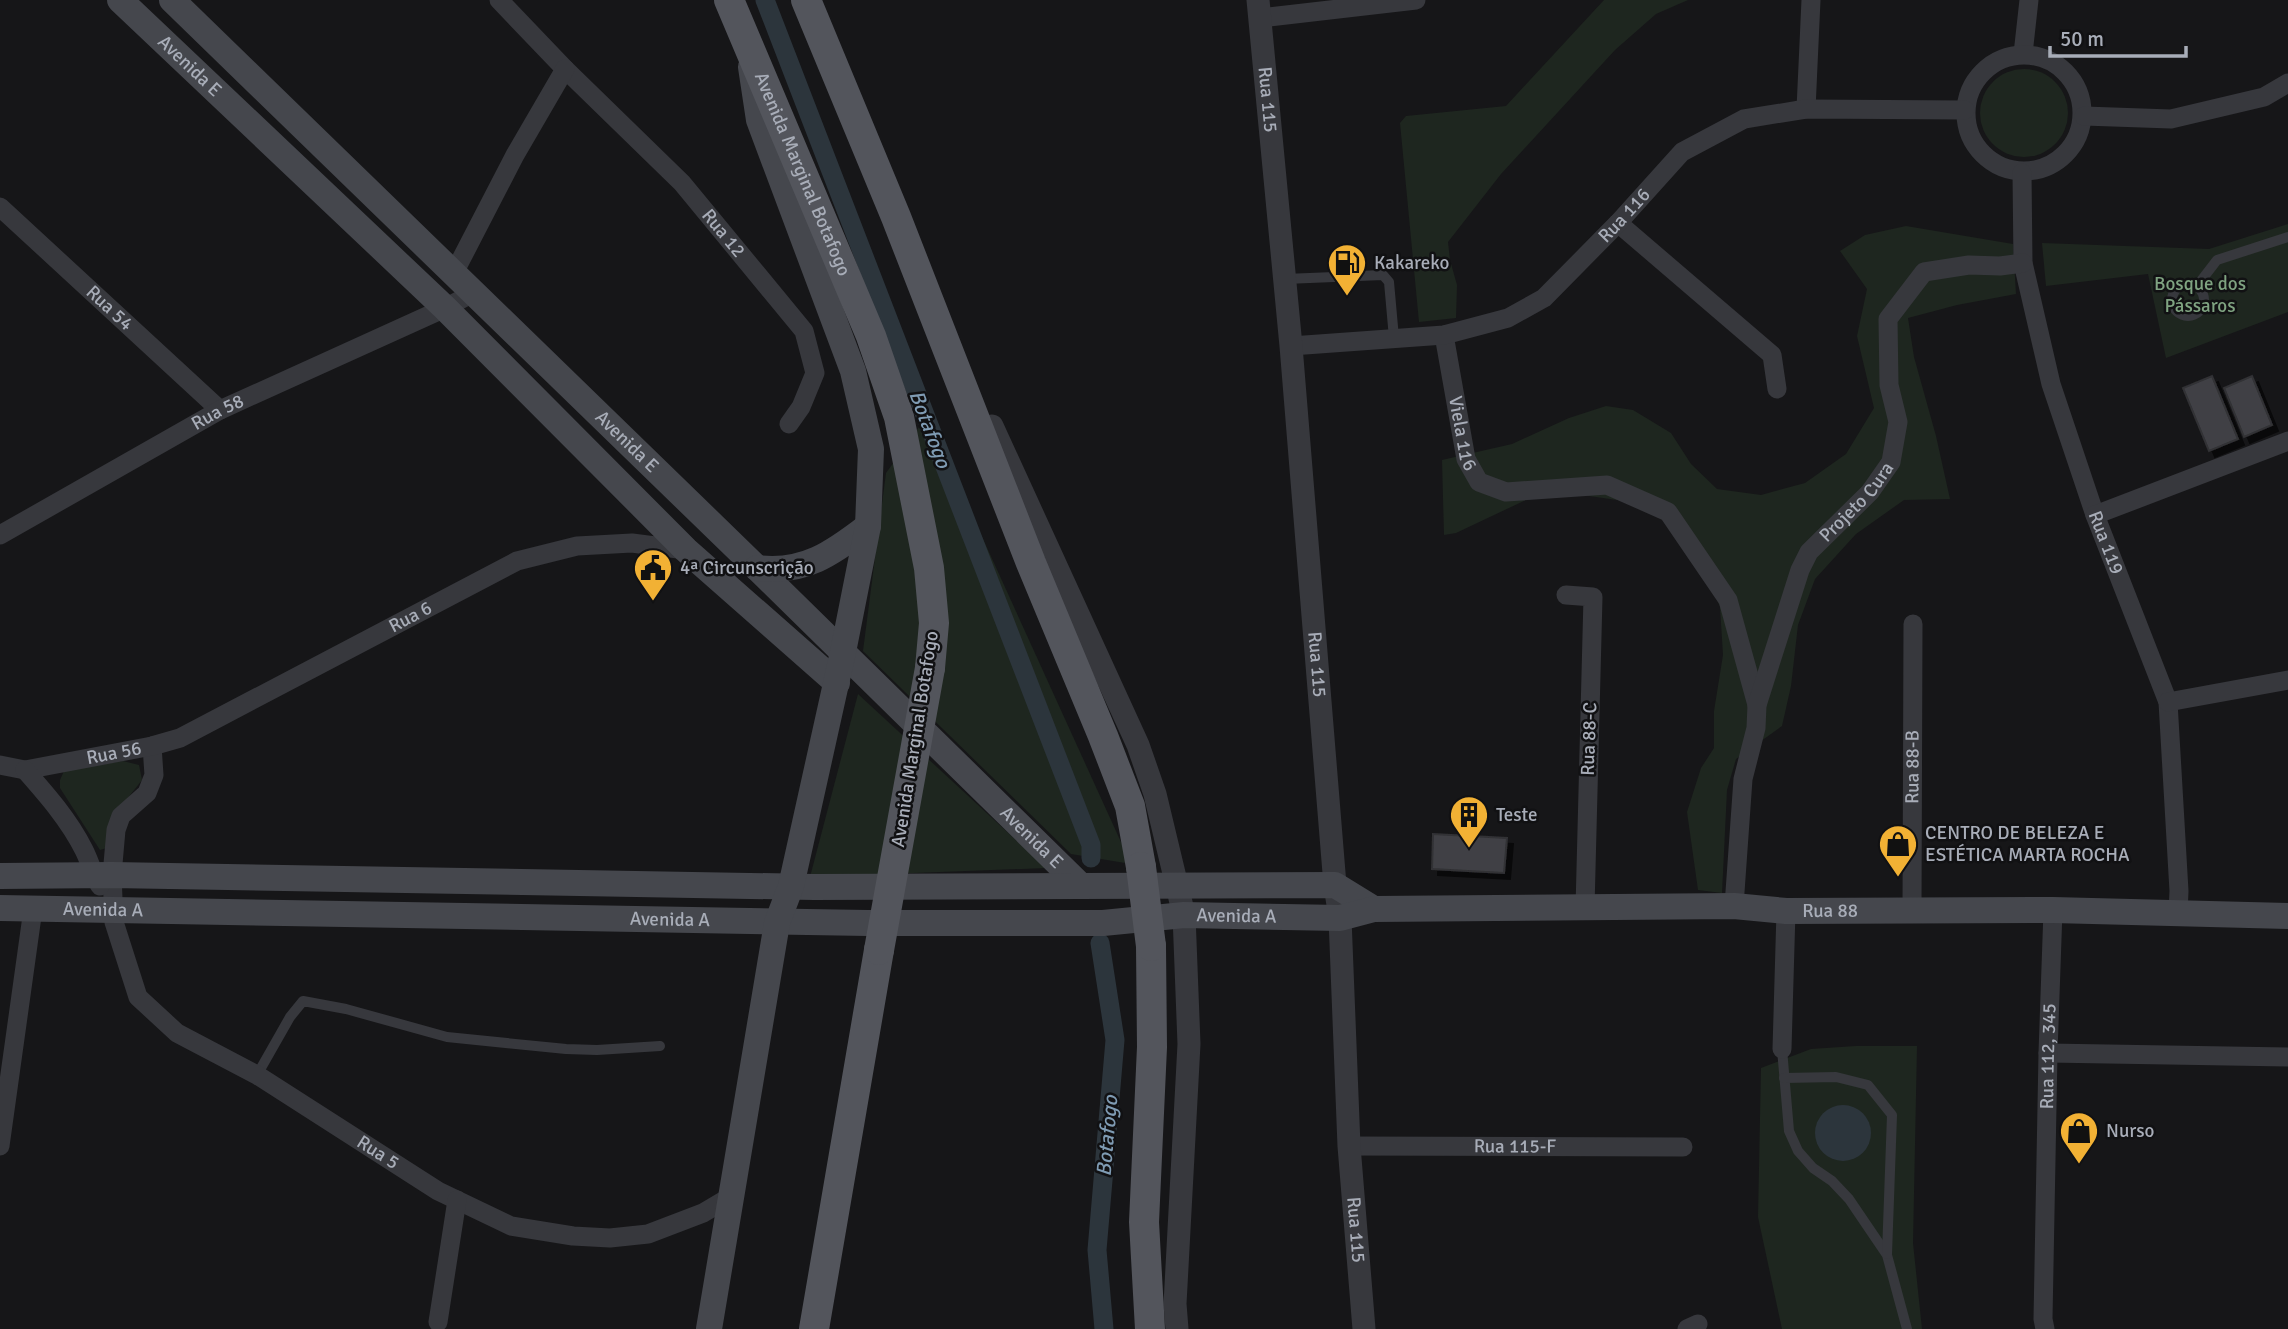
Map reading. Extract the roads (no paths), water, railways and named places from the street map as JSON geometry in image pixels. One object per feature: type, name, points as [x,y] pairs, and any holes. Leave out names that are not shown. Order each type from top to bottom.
[{"type":"main road","name":"Avenida E","points":[[121,0],[445,308],[686,550],[836,683]]},
{"type":"main road","name":"Avenida E","points":[[172,0],[1079,884]]},
{"type":"main road","name":"Avenida Marginal Botafogo","points":[[729,0],[871,336],[899,417],[929,568],[934,623],[930,668],[814,1329]]},
{"type":"main road","points":[[806,0],[896,217],[1125,794],[1142,867],[1150,946],[1152,1047],[1144,1222],[1150,1329]]},
{"type":"main road","name":"Avenida Marginal Botafogo","points":[[709,1329],[777,923],[790,886],[843,652],[868,526],[871,449],[853,371],[759,120],[749,48]]},
{"type":"main road","points":[[757,568],[777,570],[810,563],[837,550],[868,526]]},
{"type":"main road","name":"Avenida A","points":[[0,876],[102,875],[790,886],[1335,885]]},
{"type":"main road","points":[[1335,885],[1374,909]]},
{"type":"main road","name":"Rua 88","points":[[1340,918],[1374,909],[1734,906],[1786,911],[2053,910],[2288,916]]},
{"type":"main road","name":"Avenida A","points":[[0,908],[777,923],[1103,923],[1184,915],[1340,918]]},
{"type":"street","name":"Rua 12","points":[[499,0],[565,69],[682,183],[804,331],[815,373],[801,407],[789,424]]},
{"type":"street","points":[[1259,9],[1416,0]]},
{"type":"street","points":[[1806,109],[1811,0]]},
{"type":"street","points":[[2023,54],[2029,0]]},
{"type":"street","name":"Rua 115","points":[[1259,9],[1340,918],[1349,1146],[1364,1329]]},
{"type":"street","points":[[2023,54],[2054,62],[2077,85],[2084,116],[2075,145],[2052,166],[2022,173],[1992,164],[1971,141],[1965,110],[1974,83],[1995,62],[2023,54]]},
{"type":"street","points":[[454,273],[515,155],[565,69]]},
{"type":"street","points":[[2084,116],[2171,119],[2264,97],[2288,83]]},
{"type":"street","name":"Rua 116","points":[[1291,346],[1444,335],[1508,318],[1544,298],[1618,223],[1682,152],[1744,119],[1806,109],[1965,110]]},
{"type":"street","name":"Rua 119","points":[[2022,173],[2023,264],[2052,384],[2095,515],[2168,702],[2178,913]]},
{"type":"street","name":"Rua 54","points":[[0,206],[220,410]]},
{"type":"street","points":[[896,217],[1138,745],[1155,794],[1184,915],[1189,1044],[1175,1304],[1177,1329]]},
{"type":"street","points":[[1618,223],[1772,355],[1777,389]]},
{"type":"street","name":"Projeto Cura","points":[[1734,906],[1743,779],[1756,728],[1757,705],[1800,570],[1810,552],[1870,492],[1891,462],[1898,422],[1889,385],[1888,319],[1924,272],[1969,265],[2023,264]]},
{"type":"street","name":"Rua 58","points":[[3,530],[220,410],[473,293]]},
{"type":"street","name":"Viela 116","points":[[1444,335],[1466,459],[1479,482],[1506,492],[1607,485]]},
{"type":"street","points":[[2095,515],[2288,441]]},
{"type":"street","name":"Projeto Cura","points":[[1607,485],[1668,512],[1676,523],[1728,600],[1757,705]]},
{"type":"street","name":"Rua 6","points":[[152,746],[180,738],[517,561],[577,546],[632,543],[686,550]]},
{"type":"street","name":"Rua 88-C","points":[[1566,595],[1594,597],[1585,908]]},
{"type":"street","name":"Rua 88-B","points":[[1912,912],[1913,624]]},
{"type":"street","points":[[2168,702],[2288,680]]},
{"type":"street","name":"Rua 56","points":[[0,765],[25,770],[152,746],[154,775],[147,793],[121,816],[102,875]]},
{"type":"street","name":"Rua 56","points":[[25,770],[60,811],[102,875],[114,910]]},
{"type":"street","points":[[0,1146],[33,909]]},
{"type":"street","name":"Rua 5","points":[[114,910],[114,922],[138,997],[177,1033],[257,1075],[438,1191],[511,1226],[573,1236],[610,1238],[648,1234],[703,1213],[730,1197]]},
{"type":"street","name":"Rua 112, 345","points":[[2045,1329],[2043,1319],[2048,1053],[2053,910]]},
{"type":"street","points":[[1782,1049],[1786,911]]},
{"type":"street","points":[[2048,1053],[2288,1057]]},
{"type":"street","name":"Rua 115-F","points":[[1349,1146],[1683,1147]]},
{"type":"street","points":[[438,1322],[457,1200]]},
{"type":"lane","points":[[2197,286],[2217,260],[2288,237]]},
{"type":"lane","points":[[1284,279],[1383,275],[1389,282],[1394,338]]},
{"type":"lane","points":[[257,1075],[290,1017],[303,1002],[346,1009],[447,1037],[566,1049],[597,1050],[660,1045]]},
{"type":"lane","points":[[1782,1049],[1789,1131],[1798,1151],[1849,1199],[1887,1255]]},
{"type":"lane","points":[[1784,1079],[1836,1077],[1868,1085],[1892,1115],[1887,1255],[1907,1329]]},
{"type":"waterway","name":"Botafogo","points":[[765,0],[1091,845],[1091,858]]},
{"type":"waterway","name":"Botafogo","points":[[1100,943],[1115,1040],[1097,1250],[1104,1329]]},
{"type":"place","name":"Kakareko","points":[[1347,297]]},
{"type":"place","name":"4ª Circunscrição","points":[[653,602]]},
{"type":"place","name":"Teste","points":[[1469,849]]},
{"type":"place","name":"CENTRO DE BELEZA E ESTÉTICA MARTA ROCHA","points":[[1898,878]]},
{"type":"place","name":"Nurso","points":[[2079,1165]]},
{"type":"park label","name":"Bosque dos Pássaros","points":[[2200,295]]}]
